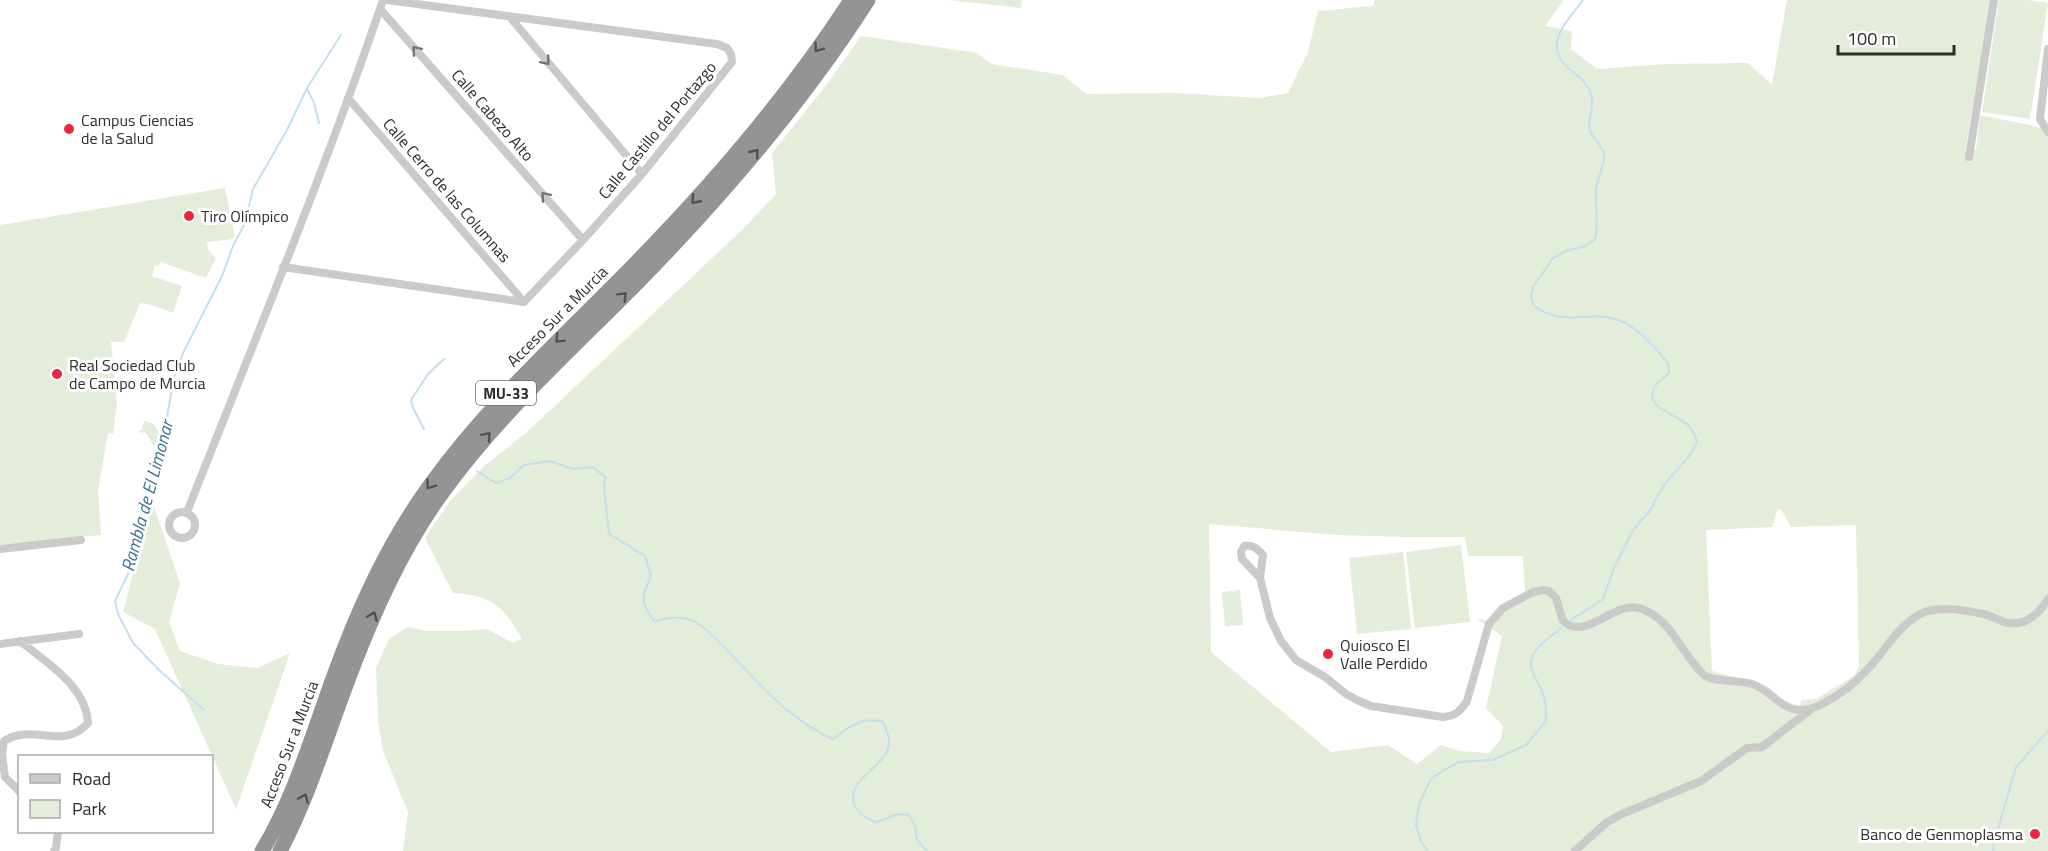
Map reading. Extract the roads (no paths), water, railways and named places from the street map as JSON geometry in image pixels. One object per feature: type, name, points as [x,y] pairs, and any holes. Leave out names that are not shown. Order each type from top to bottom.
[{"type":"highway","name":"Acceso Sur a Murcia","points":[[262,851],[291,794],[343,652],[367,595],[399,532],[429,487],[495,404],[634,265],[708,185],[785,92],[851,0]]},
{"type":"highway","name":"Acceso Sur a Murcia","points":[[280,851],[304,799],[379,601],[412,539],[440,495],[507,413],[653,266],[734,179],[807,87],[868,0]]},
{"type":"street","points":[[1969,157],[1994,0]]},
{"type":"street","points":[[187,512],[383,3]]},
{"type":"street","name":"Calle Castillo del Portazgo","points":[[383,3],[509,16],[717,44],[727,48],[731,54],[732,62],[642,174],[524,302]]},
{"type":"street","name":"Calle Cabezo Alto","points":[[383,3],[583,240]]},
{"type":"street","points":[[509,16],[642,174]]},
{"type":"street","points":[[2048,49],[2044,115],[2040,119],[2048,132]]},
{"type":"street","name":"Calle Cerro de las Columnas","points":[[348,98],[524,302]]},
{"type":"street","points":[[283,267],[524,302]]},
{"type":"street","points":[[0,549],[81,540]]},
{"type":"street","points":[[1260,578],[1270,618],[1288,652],[1296,660],[1325,677],[1346,694],[1371,706],[1443,717],[1452,716],[1460,711],[1467,701],[1489,624],[1503,608],[1533,592],[1549,591],[1556,598],[1561,618],[1567,625],[1573,627],[1582,627],[1626,608],[1642,609],[1655,615],[1667,626],[1686,656],[1706,677],[1752,684],[1767,691],[1790,709],[1800,711],[1811,709],[1836,697],[1911,620],[1934,609],[1988,615],[2006,622],[2017,623],[2031,619],[2040,612],[2048,599]]},
{"type":"street","points":[[0,644],[79,634]]},
{"type":"street","points":[[18,790],[5,777],[2,737],[30,733],[57,736],[77,733],[88,723],[87,711],[78,694],[63,676],[21,642]]},
{"type":"street","points":[[1575,851],[1607,822],[1701,781],[1747,748],[1762,747],[1811,709]]},
{"type":"street","points":[[54,851],[58,833]]},
{"type":"waterway","points":[[1571,620],[1603,599],[1614,568],[1633,530],[1649,512],[1663,486],[1690,455],[1697,442],[1688,425],[1663,410],[1653,400],[1652,394],[1655,386],[1669,373],[1668,363],[1641,334],[1629,325],[1611,318],[1556,316],[1533,305],[1531,296],[1533,287],[1553,258],[1568,250],[1584,247],[1595,239],[1596,233],[1596,189],[1604,154],[1590,130],[1592,103],[1588,87],[1565,65],[1557,52],[1558,37],[1567,20],[1583,0]]},
{"type":"waterway","name":"Rambla de El Limonar","points":[[204,710],[133,643],[118,614],[115,601],[128,574],[148,488],[165,436],[174,378],[183,353],[222,276],[233,246],[245,223],[253,189],[287,130],[307,88],[341,35]]},
{"type":"waterway","points":[[307,89],[314,103],[319,123]]},
{"type":"waterway","points":[[424,429],[411,400],[428,374],[444,359]]},
{"type":"waterway","points":[[477,471],[496,483],[510,478],[524,465],[550,461],[572,469],[593,467],[605,477],[609,534],[645,556],[651,576],[644,593],[644,603],[654,621],[680,618],[700,625],[714,636],[790,713],[833,739],[862,722],[869,720],[883,722],[889,738],[888,749],[885,756],[854,790],[855,806],[864,816],[876,822],[898,814],[909,815],[915,826],[917,840],[927,851]]},
{"type":"waterway","points":[[1428,851],[1421,842],[1416,825],[1419,804],[1431,779],[1459,762],[1493,760],[1526,745],[1546,721],[1544,697],[1532,670],[1531,661],[1538,647],[1561,628]]},
{"type":"waterway","points":[[1993,851],[2016,767],[2048,731]]},
{"type":"place","name":"Campus Ciencias de la Salud","points":[[69,129]]},
{"type":"place","name":"Tiro Olímpico","points":[[189,216]]},
{"type":"place","name":"Real Sociedad Club de Campo de Murcia","points":[[57,374]]},
{"type":"place","name":"Quiosco El Valle Perdido","points":[[1328,654]]},
{"type":"place","name":"Banco de Genmoplasma","points":[[2035,834]]}]
